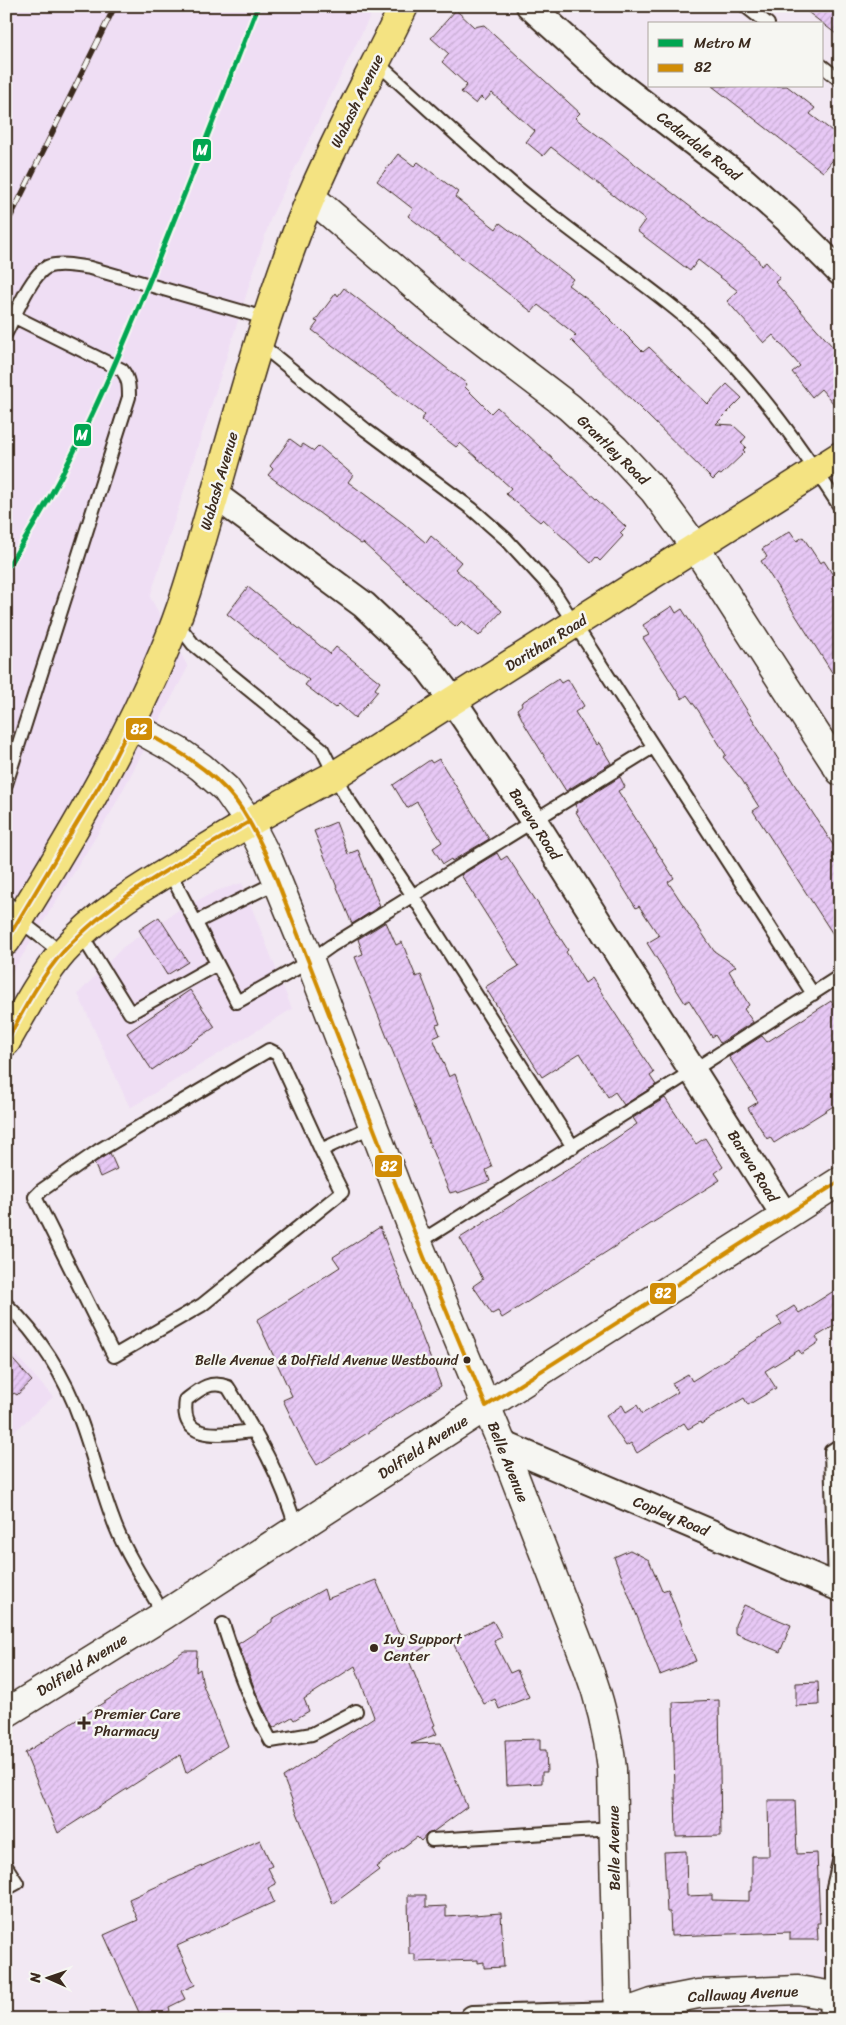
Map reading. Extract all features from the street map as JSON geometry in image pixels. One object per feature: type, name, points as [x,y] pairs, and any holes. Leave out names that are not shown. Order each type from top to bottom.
[{"type":"main road","name":"Wabash Avenue","points":[[10,920],[104,778],[131,725],[166,647],[192,574],[214,495],[290,249],[311,197],[404,6]]},
{"type":"main road","name":"Dorithan Road","points":[[249,822],[335,775],[840,456]]},
{"type":"main road","points":[[6,1042],[30,1000],[62,954],[89,925],[128,896],[249,822]]},
{"type":"street","name":"Cedardale Road","points":[[530,6],[606,75],[744,180],[788,219],[840,272]]},
{"type":"street","name":"Grantley Road","points":[[311,197],[446,312],[569,407],[608,443],[654,491],[696,548],[840,771]]},
{"type":"street","name":"Bareva Road","points":[[214,495],[364,605],[422,660],[453,701],[534,822],[784,1216]]},
{"type":"street","name":"Belle Avenue","points":[[131,725],[178,751],[201,767],[226,789],[249,822],[277,882],[310,962],[418,1243],[502,1444],[598,1695],[608,1735],[611,1760],[622,2017]]},
{"type":"street","name":"Dolfield Avenue","points":[[6,1712],[164,1615],[486,1406],[840,1181]]},
{"type":"street","name":"Copley Road","points":[[502,1444],[837,1586]]},
{"type":"street","name":"Callaway Avenue","points":[[473,2019],[622,2017],[652,2003],[698,1994],[798,1990],[836,2004]]},
{"type":"lane","points":[[745,6],[765,22]]},
{"type":"lane","points":[[376,62],[549,214],[639,280],[691,322],[728,358],[770,408],[840,507]]},
{"type":"lane","points":[[824,68],[840,80]]},
{"type":"lane","points":[[6,333],[38,276],[48,267],[66,265],[90,268],[264,332],[366,430],[472,509],[506,540],[546,583],[813,994]]},
{"type":"lane","points":[[6,784],[129,397],[127,376],[122,370],[15,317]]},
{"type":"lane","points":[[176,620],[193,644],[314,742],[324,754],[345,795],[413,896],[573,1147]]},
{"type":"lane","points":[[169,871],[237,1002],[310,962],[330,946],[534,822],[653,746]]},
{"type":"lane","points":[[196,922],[277,882]]},
{"type":"lane","points":[[10,920],[62,954]]},
{"type":"lane","points":[[81,934],[130,1013],[217,964]]},
{"type":"lane","points":[[418,1243],[573,1147],[840,976]]},
{"type":"lane","points":[[269,1050],[277,1054],[322,1150],[342,1192],[202,1305],[114,1356],[35,1197],[42,1190],[98,1152],[269,1050]]},
{"type":"lane","points":[[322,1150],[373,1126]]},
{"type":"lane","points":[[6,1304],[24,1321],[48,1354],[66,1384],[80,1418],[112,1518],[127,1552],[164,1615]]},
{"type":"lane","points":[[255,1431],[212,1434],[196,1430],[187,1424],[184,1413],[186,1400],[202,1387],[211,1384],[228,1387],[255,1431],[290,1504],[296,1529]]},
{"type":"lane","points":[[837,1586],[831,1451],[840,1445]]},
{"type":"lane","points":[[223,1624],[256,1714],[270,1741],[312,1734],[356,1711]]},
{"type":"lane","points":[[432,1840],[614,1829]]},
{"type":"lane","points":[[836,2004],[833,1887],[840,1857]]},
{"type":"lane","points":[[6,1866],[16,1883],[6,1890]]},
{"type":"shaded area","points":[[6,6],[375,6],[271,217],[150,597],[188,667],[110,814],[6,982]]},
{"type":"shaded area","points":[[242,883],[292,1009],[130,1108],[78,994],[123,947],[177,911],[216,891]]},
{"type":"shaded area","points":[[6,1344],[53,1397],[6,1439]]},
{"type":"building","points":[[800,6],[840,6],[840,37],[824,25],[824,22],[821,22]]},
{"type":"building","points":[[456,10],[474,27],[484,25],[580,113],[575,118],[757,258],[761,266],[766,262],[780,278],[775,282],[840,355],[840,411],[821,389],[812,397],[792,372],[800,366],[773,335],[764,343],[727,301],[738,291],[698,260],[690,271],[637,231],[645,220],[551,147],[543,156],[526,142],[535,131],[492,93],[485,101],[481,97],[476,104],[461,92],[467,85],[442,62],[449,54],[431,38]]},
{"type":"building","points":[[715,88],[790,88],[815,108],[810,114],[840,137],[840,151],[823,172]]},
{"type":"building","points":[[398,154],[414,166],[418,162],[458,192],[455,197],[496,229],[500,223],[573,279],[568,285],[599,308],[643,352],[649,347],[708,404],[727,384],[742,398],[716,424],[733,425],[746,437],[741,443],[746,447],[743,450],[745,452],[721,475],[719,474],[713,480],[571,340],[576,335],[538,305],[532,312],[408,216],[413,209],[377,181]]},
{"type":"building","points":[[344,288],[467,384],[465,387],[491,413],[497,407],[626,527],[620,533],[623,536],[600,561],[596,557],[591,563],[543,519],[540,522],[506,494],[511,488],[460,443],[456,447],[421,420],[425,415],[312,330],[318,322],[315,321],[336,293],[338,296]]},
{"type":"building","points":[[290,439],[301,447],[303,444],[314,451],[319,446],[353,475],[348,482],[403,523],[426,543],[431,536],[461,562],[455,569],[502,611],[479,636],[462,621],[456,627],[363,543],[361,544],[268,475],[273,469],[270,466]]},
{"type":"building","points":[[790,531],[797,541],[803,537],[820,563],[824,561],[840,586],[840,685],[761,561],[767,557],[762,549]]},
{"type":"building","points":[[248,587],[330,654],[336,647],[380,682],[375,689],[378,691],[355,718],[339,704],[335,708],[305,685],[309,680],[227,614]]},
{"type":"building","points":[[672,606],[676,613],[682,609],[839,854],[832,858],[840,869],[840,945],[753,811],[759,807],[742,780],[723,757],[726,755],[698,710],[687,695],[682,699],[643,638],[649,635],[643,625]]},
{"type":"building","points":[[558,679],[561,683],[568,679],[584,706],[575,712],[596,745],[599,743],[611,763],[566,791],[517,709],[522,705],[521,703]]},
{"type":"building","points":[[439,759],[489,839],[452,861],[451,859],[443,864],[433,848],[442,842],[417,802],[407,808],[393,785],[430,760],[432,763]]},
{"type":"building","points":[[620,777],[625,787],[618,791],[674,878],[668,882],[714,951],[736,966],[729,971],[749,1005],[744,1009],[753,1022],[720,1043],[715,1035],[712,1037],[689,1000],[685,1003],[647,943],[659,936],[639,906],[636,908],[576,812],[578,811],[575,805]]},
{"type":"building","points":[[336,822],[348,854],[358,850],[380,906],[352,924],[314,831]]},
{"type":"building","points":[[497,853],[501,860],[507,856],[568,950],[566,952],[585,983],[592,978],[654,1073],[650,1076],[656,1085],[624,1105],[615,1092],[608,1097],[580,1053],[542,1077],[485,987],[519,966],[461,875]]},
{"type":"building","points":[[159,917],[188,962],[167,975],[139,930]]},
{"type":"building","points":[[386,922],[396,945],[402,942],[416,977],[421,975],[440,1024],[436,1025],[440,1035],[433,1038],[449,1077],[455,1074],[492,1167],[486,1170],[490,1181],[458,1193],[457,1191],[450,1193],[442,1175],[355,957],[363,954],[358,939]]},
{"type":"building","points":[[190,990],[215,1027],[152,1070],[127,1033]]},
{"type":"building","points":[[831,1001],[840,1016],[840,1102],[774,1143],[770,1137],[767,1139],[748,1108],[758,1102],[729,1057],[762,1036],[767,1042]]},
{"type":"building","points":[[665,1098],[696,1144],[705,1138],[723,1167],[715,1173],[720,1180],[502,1318],[498,1311],[492,1314],[473,1286],[483,1279],[460,1238],[637,1124],[633,1118]]},
{"type":"building","points":[[110,1153],[117,1169],[100,1177],[94,1163]]},
{"type":"building","points":[[380,1227],[441,1386],[317,1465],[303,1442],[283,1400],[292,1396],[257,1320],[340,1267],[333,1257]]},
{"type":"building","points":[[840,1287],[840,1322],[816,1337],[819,1342],[801,1354],[799,1350],[765,1371],[776,1388],[748,1405],[744,1398],[701,1424],[700,1422],[688,1429],[684,1423],[637,1453],[631,1443],[626,1446],[606,1416],[622,1405],[626,1412],[637,1405],[642,1414],[678,1392],[672,1383],[688,1374],[692,1381],[782,1324],[777,1317],[794,1306],[799,1313]]},
{"type":"building","points":[[6,1352],[32,1381],[17,1395],[14,1393],[6,1400]]},
{"type":"building","points":[[630,1550],[649,1560],[662,1591],[668,1589],[696,1661],[660,1675],[614,1557]]},
{"type":"building","points":[[376,1580],[398,1632],[429,1644],[408,1658],[437,1734],[411,1744],[441,1743],[467,1807],[433,1832],[427,1834],[421,1841],[417,1837],[376,1867],[379,1870],[333,1904],[283,1777],[374,1717],[355,1666],[304,1699],[309,1711],[294,1720],[292,1717],[273,1728],[257,1695],[238,1644],[272,1622],[272,1619],[324,1589],[327,1599]]},
{"type":"building","points":[[744,1605],[791,1625],[780,1652],[735,1633],[735,1625]]},
{"type":"building","points":[[493,1621],[502,1637],[494,1641],[510,1673],[517,1670],[529,1697],[499,1709],[495,1699],[484,1704],[452,1641]]},
{"type":"building","points":[[184,1651],[197,1651],[196,1672],[200,1669],[203,1685],[227,1746],[186,1773],[180,1755],[58,1833],[25,1753]]},
{"type":"building","points":[[818,1682],[819,1705],[796,1706],[796,1683]]},
{"type":"building","points":[[719,1700],[721,1836],[676,1837],[673,1702]]},
{"type":"building","points":[[540,1739],[540,1750],[546,1750],[547,1772],[542,1772],[542,1783],[507,1785],[505,1740]]},
{"type":"building","points":[[768,1800],[795,1800],[797,1854],[817,1853],[820,1923],[817,1923],[818,1940],[790,1940],[790,1932],[671,1936],[670,1912],[667,1912],[664,1852],[686,1851],[687,1896],[712,1895],[712,1900],[749,1901],[749,1891],[752,1891],[752,1856],[769,1856]]},
{"type":"building","points":[[260,1840],[272,1866],[268,1868],[276,1884],[268,1888],[274,1902],[177,1946],[195,1985],[181,1991],[185,1999],[169,2007],[170,2011],[152,2019],[142,2019],[104,1935],[138,1920],[129,1899]]},
{"type":"building","points":[[408,1895],[426,1895],[426,1907],[446,1906],[446,1917],[501,1913],[504,1967],[484,1968],[484,1962],[478,1963],[478,1960],[415,1962],[415,1954],[409,1954]]},
{"type":"railway","points":[[6,226],[115,6]]},
{"type":"metro line","name":"M","points":[[6,569],[47,503],[99,399],[160,256],[258,6]]},
{"type":"transit line","name":"82","points":[[6,941],[104,778],[131,725],[187,757],[213,777],[236,801],[247,817],[272,868],[424,1257],[486,1406]]},
{"type":"transit line","name":"82","points":[[6,1042],[32,995],[47,973],[63,952],[83,932],[104,913],[151,880],[249,822]]},
{"type":"transit line","name":"82","points":[[486,1406],[840,1181]]},
{"type":"place","name":"Belle Avenue & Dolfield Avenue Westbound","points":[[467,1360]]},
{"type":"place","name":"Ivy Support Center","points":[[374,1648]]},
{"type":"place","name":"Premier Care Pharmacy","points":[[84,1723]]}]
